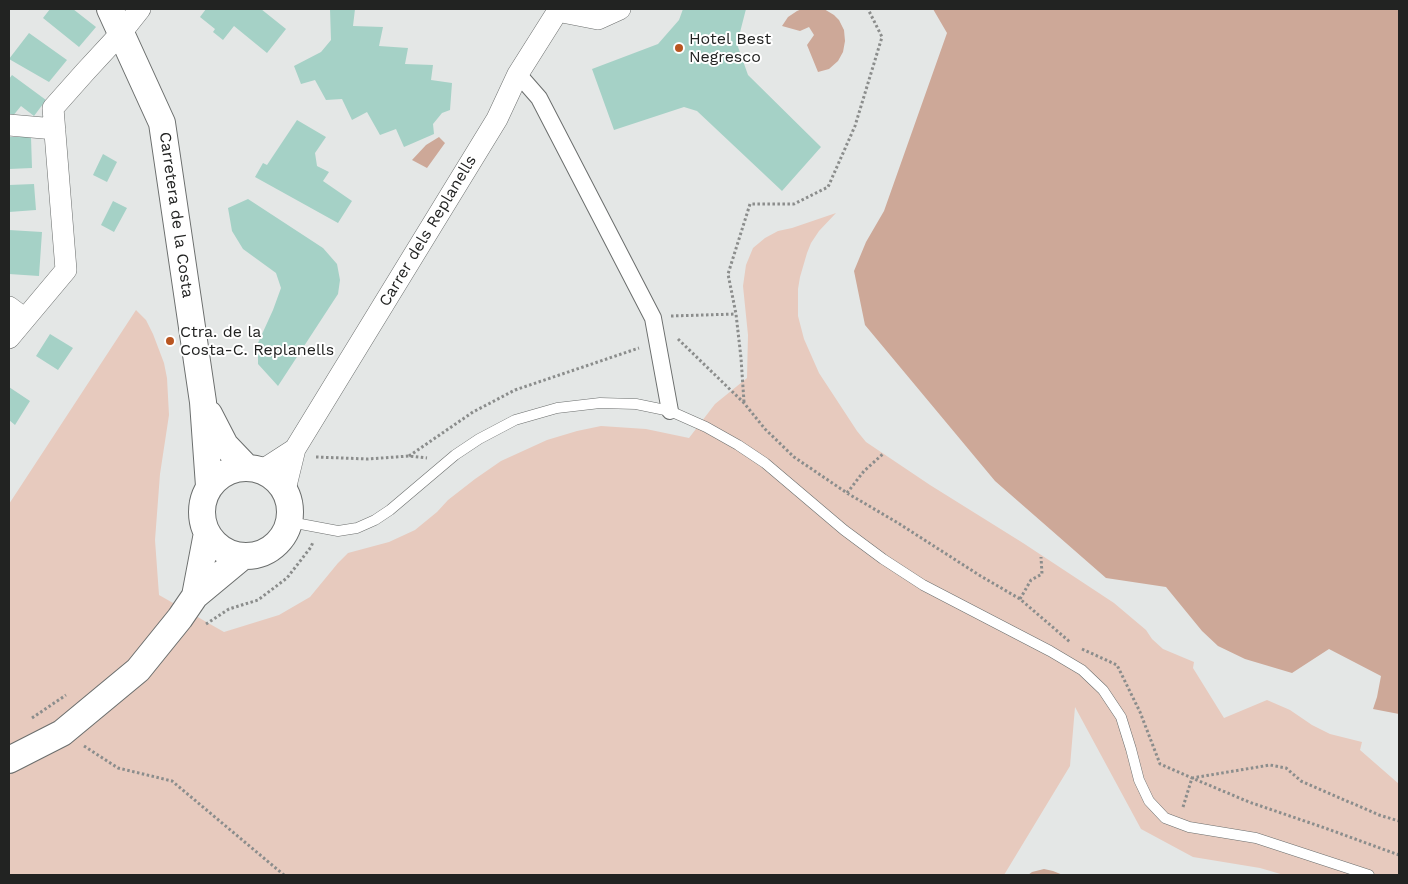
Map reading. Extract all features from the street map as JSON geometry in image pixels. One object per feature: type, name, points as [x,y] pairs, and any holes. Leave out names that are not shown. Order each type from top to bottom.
[{"type":"street","name":"Carretera de la Costa","points":[[110,9],[162,123],[203,402],[209,486]]},
{"type":"street","points":[[9,338],[17,313],[66,270],[53,108],[121,33],[140,9]]},
{"type":"street","name":"Carrer dels Replanells","points":[[285,490],[295,449],[497,119],[518,74],[558,10],[598,19],[620,9]]},
{"type":"street","points":[[518,74],[539,98],[653,318],[670,411]]},
{"type":"street","points":[[9,125],[55,129]]},
{"type":"street","name":"Carretera de la Costa","points":[[203,402],[225,445],[254,469]]},
{"type":"street","name":"Carrer dels Replanells","points":[[254,469],[295,449]]},
{"type":"street","points":[[195,596],[207,533],[201,508],[209,486],[228,471],[254,469],[268,473],[285,490],[290,522],[280,541],[264,553],[242,556],[223,550],[207,533]]},
{"type":"street","points":[[9,760],[62,733],[138,670],[180,618],[195,596],[242,556]]},
{"type":"lane","points":[[290,522],[338,531],[357,528],[375,520],[390,510],[455,455],[479,439],[515,420],[557,408],[600,403],[636,404],[670,411],[706,427],[745,450],[882,559],[923,585],[1050,651],[1082,670],[1103,690],[1121,716],[1139,780],[1148,801],[1165,818],[1189,827],[1256,838],[1369,875]]},
{"type":"path","points":[[744,403],[736,314],[728,274],[750,204],[794,204],[828,187],[855,126],[882,37],[868,9]]},
{"type":"path","points":[[653,318],[736,314]]},
{"type":"path","points":[[653,318],[744,403],[765,429],[794,457],[847,493],[1020,599],[1072,644]]},
{"type":"path","points":[[295,449],[314,457],[368,459],[409,456],[473,412],[515,390],[627,351],[678,340]]},
{"type":"path","points":[[847,493],[864,471],[884,453]]},
{"type":"path","points":[[180,618],[194,632],[229,609],[258,600],[287,578],[311,547],[318,527]]},
{"type":"path","points":[[1020,599],[1031,580],[1042,574],[1041,557]]},
{"type":"path","points":[[1080,647],[1117,665],[1140,712],[1160,764],[1249,802],[1399,855]]},
{"type":"path","points":[[26,722],[71,692]]},
{"type":"path","points":[[62,733],[118,768],[172,781],[284,875]]},
{"type":"path","points":[[1192,778],[1270,764],[1286,768],[1302,781],[1379,815],[1399,820]]},
{"type":"path","points":[[1178,823],[1192,778]]},
{"type":"shaded area","points":[[802,9],[824,9],[839,20],[844,30],[843,52],[838,61],[829,69],[818,72],[807,45],[814,35],[809,27],[800,31],[782,26],[788,17]]},
{"type":"shaded area","points":[[933,9],[1399,9],[1399,714],[1373,709],[1381,676],[1329,649],[1292,673],[1245,659],[1218,646],[1202,631],[1166,587],[1106,578],[995,481],[865,325],[854,271],[866,242],[884,211],[947,33]]},
{"type":"shaded area","points":[[439,137],[445,143],[427,168],[412,160],[426,145]]},
{"type":"shaded area","points":[[836,213],[819,231],[807,253],[798,289],[798,316],[804,339],[819,373],[866,442],[1114,603],[1146,630],[1152,639],[1163,649],[1194,662],[1193,668],[1224,718],[1267,700],[1290,710],[1312,725],[1330,734],[1362,742],[1360,750],[1399,784],[1399,875],[1284,875],[1260,868],[1193,857],[1141,829],[1075,707],[1070,766],[1004,875],[9,875],[9,504],[136,310],[146,320],[153,334],[164,363],[167,378],[169,415],[160,474],[155,540],[159,595],[224,632],[279,615],[310,597],[348,553],[389,542],[415,530],[448,500],[501,461],[547,440],[601,426],[646,429],[689,438],[715,404],[747,378],[748,335],[743,286],[746,265],[753,248],[765,238],[778,231]]},
{"type":"shaded area","points":[[1044,869],[1053,871],[1063,875],[1028,875]]},
{"type":"building","points":[[50,9],[73,9],[96,27],[79,47],[43,18]]},
{"type":"building","points":[[206,9],[261,9],[286,29],[267,53],[234,26],[223,40],[213,32],[215,29],[200,17]]},
{"type":"building","points":[[330,9],[355,9],[353,26],[383,27],[379,46],[408,48],[405,64],[433,65],[431,80],[452,83],[450,110],[442,113],[433,124],[434,134],[404,147],[396,129],[380,135],[367,112],[352,120],[342,99],[326,100],[315,80],[301,84],[294,66],[321,52],[331,40]]},
{"type":"building","points":[[683,9],[746,9],[737,44],[748,75],[821,147],[782,191],[697,111],[684,107],[614,130],[592,69],[658,44],[679,20]]},
{"type":"building","points":[[29,33],[67,60],[49,82],[9,59]]},
{"type":"building","points":[[12,75],[46,100],[34,116],[21,106],[12,117],[9,115],[9,79]]},
{"type":"building","points":[[297,120],[326,137],[315,153],[317,166],[329,172],[323,181],[352,201],[338,223],[255,177],[263,163],[267,165]]},
{"type":"building","points":[[9,137],[31,137],[32,168],[9,169]]},
{"type":"building","points":[[103,154],[117,162],[107,182],[93,175]]},
{"type":"building","points":[[34,184],[36,210],[9,212],[9,185]]},
{"type":"building","points":[[248,199],[323,248],[337,264],[340,280],[338,294],[278,386],[258,364],[258,343],[281,288],[276,273],[243,249],[232,231],[228,208]]},
{"type":"building","points":[[113,201],[127,208],[114,232],[101,225]]},
{"type":"building","points":[[9,230],[42,232],[39,276],[9,274]]},
{"type":"building","points":[[50,334],[73,348],[58,370],[36,356]]},
{"type":"building","points":[[9,387],[30,401],[15,425],[9,420]]},
{"type":"place","name":"Hotel Best Negresco","points":[[679,48]]},
{"type":"place","name":"Ctra. de la Costa-C. Replanells","points":[[170,341]]}]
